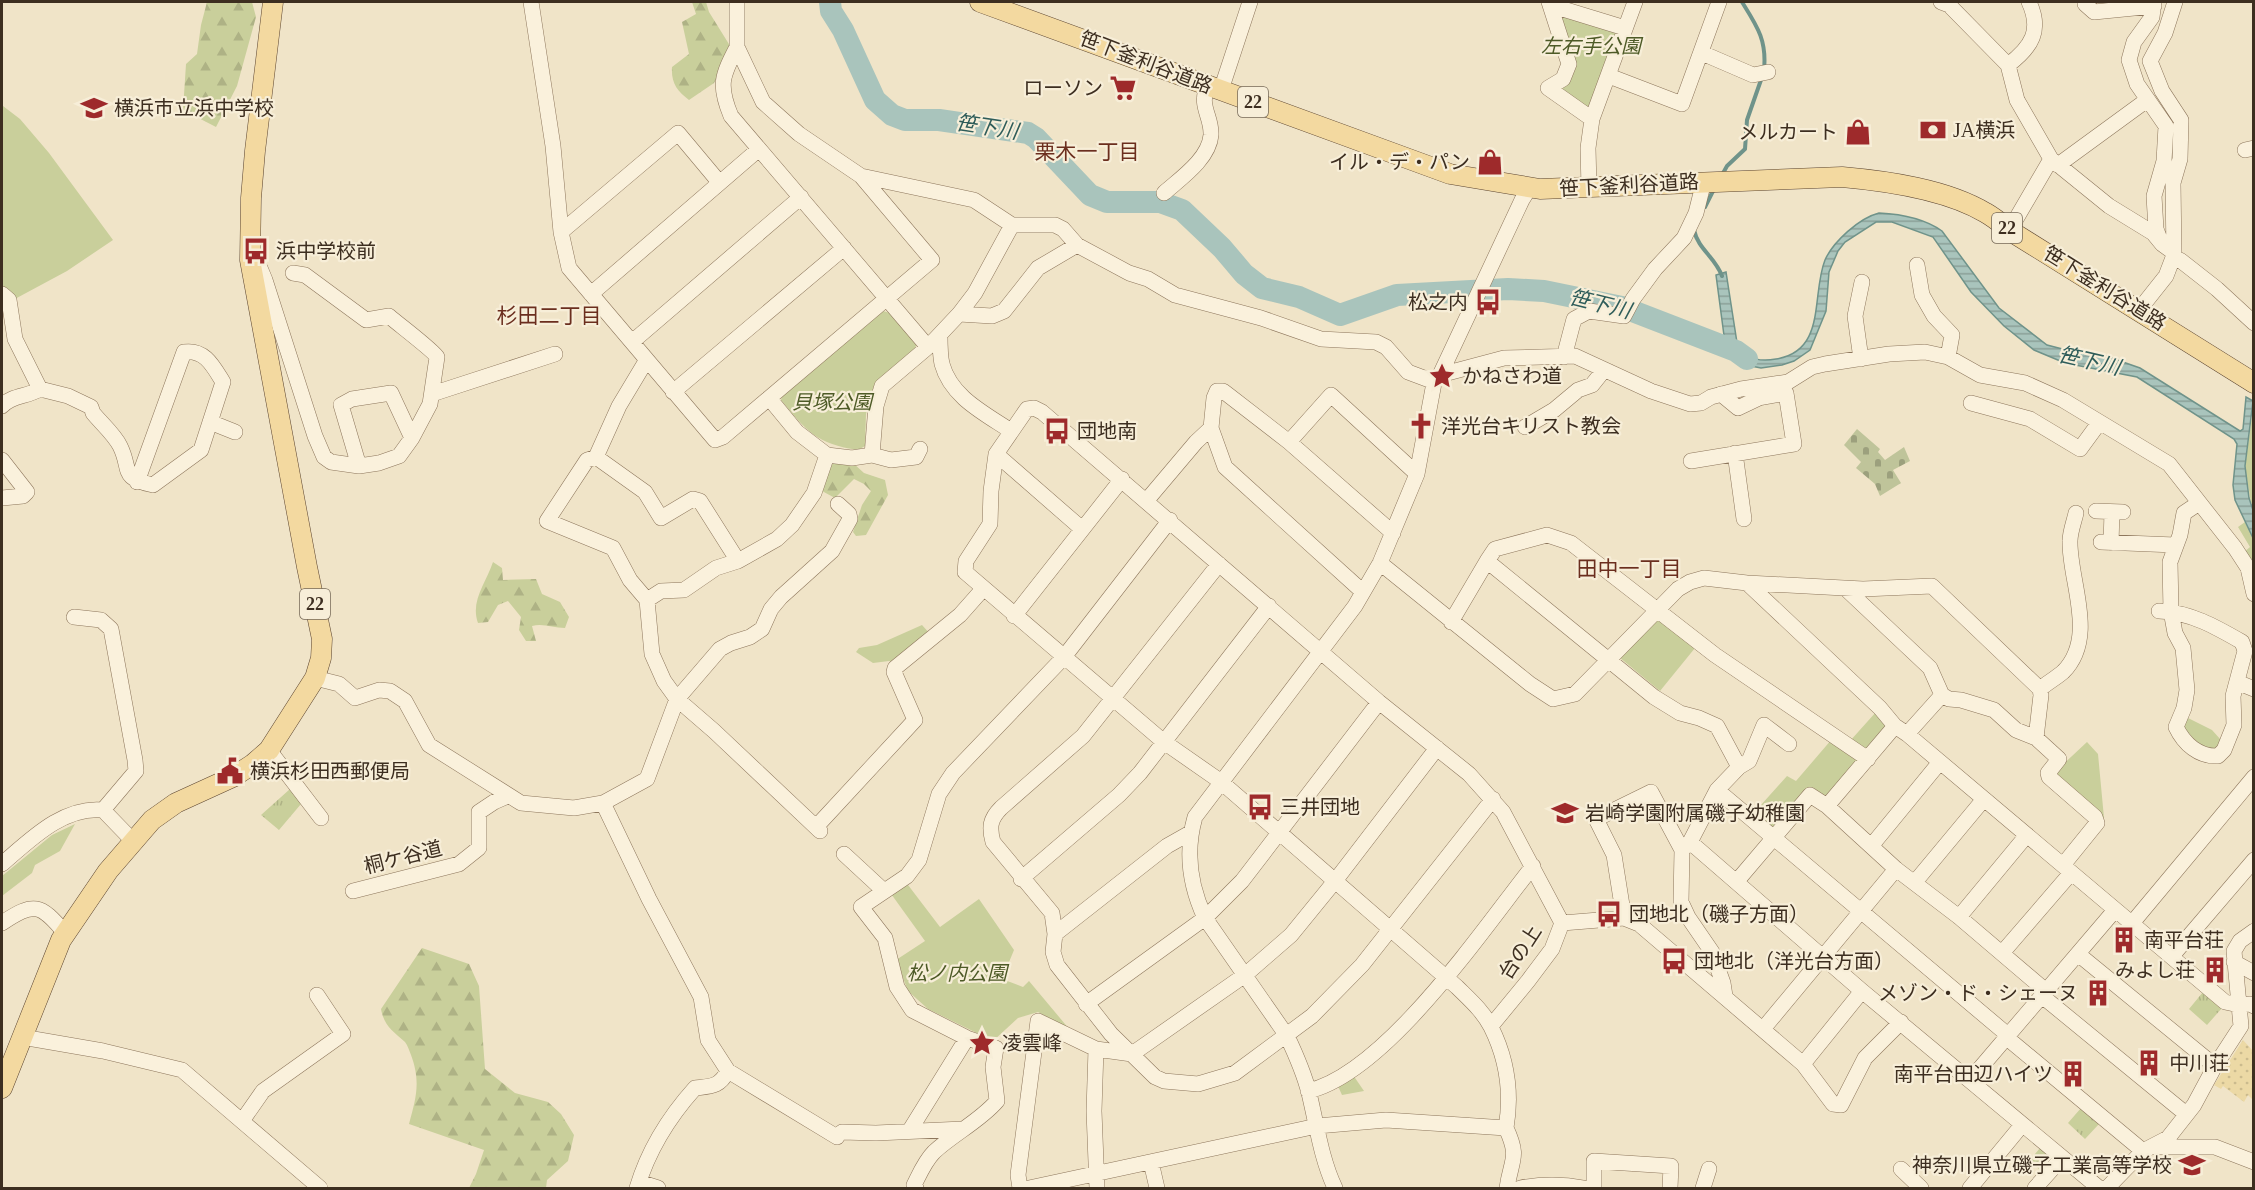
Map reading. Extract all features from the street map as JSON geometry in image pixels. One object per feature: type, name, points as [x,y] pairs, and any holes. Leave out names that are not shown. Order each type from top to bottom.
[{"type":"main road","name":"22","points":[[2,1088],[65,933],[90,895],[152,820],[176,803],[233,777],[269,750],[315,678],[321,657],[322,639],[304,556],[250,260],[251,198],[255,151],[273,2]]},
{"type":"main road","name":"笹下釜利谷道路","points":[[980,2],[1443,172],[1530,187],[1589,188],[1842,177],[1875,180],[1934,192],[1985,212],[2012,232],[2253,383]]},
{"type":"street","points":[[531,2],[553,146],[561,232],[568,268],[715,440],[723,437],[932,260],[861,176],[799,134],[763,102],[737,47],[737,2]]},
{"type":"street","points":[[1164,193],[1202,157],[1208,144],[1211,134],[1203,95],[1214,88],[1250,2]]},
{"type":"street","points":[[1589,188],[1588,148],[1592,118],[1635,2]]},
{"type":"street","points":[[1609,76],[1682,104],[1719,2]]},
{"type":"street","points":[[1941,2],[1948,5],[2008,64],[2017,100],[2055,162],[2109,206],[2153,233],[2253,323]]},
{"type":"street","points":[[2008,64],[2030,45],[2036,16],[2029,2]]},
{"type":"street","points":[[2085,2],[2094,12],[2154,4],[2152,17],[2134,42],[2129,60],[2137,84],[2166,126],[2164,161],[2154,196],[2156,230],[2172,252]]},
{"type":"street","points":[[2139,310],[2166,276],[2172,252],[2173,183],[2180,159],[2181,120],[2162,91],[2150,61],[2165,33],[2175,2]]},
{"type":"street","points":[[1549,3],[1625,28]]},
{"type":"street","points":[[1549,3],[1569,64],[1563,79],[1548,88],[1592,118]]},
{"type":"street","points":[[737,47],[723,75],[723,98],[731,116],[928,347]]},
{"type":"street","points":[[1702,53],[1753,75],[1762,73]]},
{"type":"street","points":[[2012,232],[2016,219],[2055,162],[2147,100]]},
{"type":"street","points":[[561,232],[678,133],[720,182]]},
{"type":"street","points":[[591,294],[759,149]]},
{"type":"street","points":[[861,176],[974,200],[1012,225],[1055,225],[1063,229],[1077,245],[1129,273],[1148,279],[1175,295],[1261,318],[1321,339],[1376,342],[1386,347],[1408,372],[1432,381],[1440,375],[1504,358],[1575,356],[1651,391],[1690,404],[1701,403],[1721,394],[1741,389],[1788,382],[1812,367],[1861,358],[1925,352],[1948,357],[1980,375],[2025,382],[2063,400],[2169,464],[2226,535],[2241,558],[2252,579],[2253,594]]},
{"type":"street","points":[[1564,357],[1574,320],[1588,310],[1624,316],[1626,314],[1633,299],[1655,269],[1684,238],[1712,181]]},
{"type":"street","points":[[1335,1188],[1326,1168],[1302,1070],[1287,1036],[1205,918],[1193,885],[1189,857],[1190,832],[1195,817],[1220,781],[1355,606],[1380,563],[1417,474],[1434,383],[1440,375],[1530,187]]},
{"type":"street","points":[[632,342],[801,197]]},
{"type":"street","points":[[872,455],[876,406],[882,386],[940,336],[959,314],[975,293],[1012,225]]},
{"type":"street","points":[[959,314],[992,316],[1004,311],[1038,268],[1077,245]]},
{"type":"street","points":[[673,392],[844,248]]},
{"type":"street","points":[[250,260],[260,268],[307,413],[324,457],[331,462],[358,466],[379,463],[399,456],[412,438],[430,404],[436,357],[434,351],[418,341],[389,316],[366,320],[304,274],[293,273]]},
{"type":"street","points":[[1917,266],[1922,295],[1934,316],[1952,335],[1948,357]]},
{"type":"street","points":[[1861,358],[1855,316],[1862,282]]},
{"type":"street","points":[[2,294],[9,300],[15,339],[40,389]]},
{"type":"street","points":[[940,336],[941,362],[948,380],[963,399],[1011,431]]},
{"type":"street","points":[[2,406],[17,396],[40,389],[68,396],[91,407],[119,445],[128,474],[137,482],[153,485],[201,450],[223,382],[208,358],[190,351],[184,352],[137,482]]},
{"type":"street","points":[[432,394],[555,354]]},
{"type":"street","points":[[646,361],[619,406],[596,457],[587,460],[547,521],[613,548],[630,580],[647,600],[652,654],[664,681],[677,699],[818,829],[915,720],[894,672],[895,668],[960,615],[983,589]]},
{"type":"street","points":[[1524,427],[1554,410],[1578,390],[1592,385],[1604,370]]},
{"type":"street","points":[[1363,592],[1225,467],[1211,428],[1214,398],[1217,391],[1223,391],[1289,442],[1393,533]]},
{"type":"street","points":[[358,466],[341,405],[352,399],[390,393],[412,438]]},
{"type":"street","points":[[1691,461],[1794,444],[1786,393],[1759,398],[1738,408],[1721,394]]},
{"type":"street","points":[[1289,442],[1331,395],[1417,474]]},
{"type":"street","points":[[769,398],[797,432],[827,455],[852,458],[872,455],[891,460],[916,457],[920,449]]},
{"type":"street","points":[[1971,404],[2030,419],[2080,449],[2099,423]]},
{"type":"street","points":[[1507,1188],[1514,1159],[1514,1146],[1506,1128],[1509,1085],[1491,1026],[1479,1010],[1446,976],[1280,831],[1220,781],[1164,742],[965,572],[966,561],[990,524],[991,491],[996,454],[1027,409],[1034,408],[1042,412],[1379,702],[1469,774],[1493,799],[1508,820],[1562,923]]},
{"type":"street","points":[[210,422],[235,432]]},
{"type":"street","points":[[1147,500],[1196,442],[1211,428]]},
{"type":"street","points":[[1735,453],[1744,519]]},
{"type":"street","points":[[996,454],[1081,528]]},
{"type":"street","points":[[647,600],[661,591],[684,590],[716,568],[738,561],[767,546],[792,525],[814,493],[827,455]]},
{"type":"street","points":[[596,457],[645,492],[661,518],[693,499],[700,501],[738,561]]},
{"type":"street","points":[[2,460],[27,492],[23,496],[2,498]]},
{"type":"street","points":[[1014,616],[1081,528],[1122,479]]},
{"type":"street","points":[[2165,611],[2182,613],[2212,625],[2242,642],[2245,651],[2233,696],[2234,725],[2224,750],[2218,756],[2208,756],[2198,752],[2181,738],[2176,727],[2184,708],[2187,690],[2183,648],[2165,611],[2170,562],[2180,535],[2184,513],[2199,503]]},
{"type":"street","points":[[315,678],[339,684],[356,698],[379,690],[398,696],[405,701],[429,745],[521,803],[574,808],[603,803],[647,779],[677,699],[720,649],[750,637],[762,628],[771,609],[781,597],[832,552],[850,519],[849,514],[838,504]]},
{"type":"street","points":[[2096,511],[2118,512],[2106,543],[2175,545]]},
{"type":"street","points":[[2040,689],[2062,673],[2071,662],[2078,644],[2081,614],[2070,540],[2076,513]]},
{"type":"street","points":[[914,1187],[925,1164],[935,1152],[997,1101],[993,1067],[996,1048],[968,1038],[912,1010],[897,987],[885,938],[861,907],[907,876],[919,860],[939,794],[953,773],[1064,657],[1170,520]]},
{"type":"street","points":[[1451,622],[1495,549],[1546,535],[1560,538],[1571,543],[1659,609],[1725,662],[1868,759]]},
{"type":"street","points":[[1487,561],[1654,697],[1680,713],[1718,726],[1738,767]]},
{"type":"street","points":[[1380,563],[1451,622],[1530,684],[1553,699],[1575,694],[1678,589],[1690,582],[1704,578],[1846,589],[1932,586],[2040,689],[2036,738]]},
{"type":"street","points":[[1219,564],[1083,736],[993,817],[989,828],[993,842],[1052,914],[1055,934],[1053,952],[1057,965],[1111,1034],[1155,1077],[1164,1081],[1198,1084],[1235,1072],[1287,1036],[1331,999],[1362,965],[1493,799]]},
{"type":"street","points":[[1747,583],[1901,730],[2115,910],[2133,922],[2225,1002],[2246,1006]]},
{"type":"street","points":[[1846,589],[1930,668],[1942,694],[1949,699],[1994,710],[2016,730],[2036,738],[2059,759],[2048,773],[2049,777],[2095,817],[2097,823],[2067,869],[2002,953]]},
{"type":"street","points":[[1021,879],[1119,795],[1164,742],[1269,606]]},
{"type":"street","points":[[74,616],[101,620],[111,629],[135,760],[136,771],[103,810]]},
{"type":"street","points":[[2237,682],[2253,689]]},
{"type":"street","points":[[1827,806],[1868,759],[1942,694]]},
{"type":"street","points":[[1086,1004],[1205,918],[1242,880],[1379,702]]},
{"type":"street","points":[[1725,996],[1723,982],[1712,952],[1688,917],[1681,902],[1686,846],[1717,790],[1738,767],[1749,761],[1764,725],[1789,744]]},
{"type":"street","points":[[1020,1188],[1018,1175],[1038,1021],[1096,1049],[1132,1054],[1245,975],[1291,935],[1437,748]]},
{"type":"street","points":[[269,750],[321,818]]},
{"type":"street","points":[[1872,845],[1940,762]]},
{"type":"street","points":[[2133,922],[2253,777]]},
{"type":"street","points":[[1717,790],[2008,1037],[2148,1149],[2215,1147],[2253,1162]]},
{"type":"street","points":[[1901,1022],[1865,1058],[1841,1105],[1833,1104],[1803,1064],[1639,924],[1624,918],[1614,855],[1596,819],[1651,792],[1686,846],[1737,881],[1862,991],[1901,1022],[2099,1188]]},
{"type":"street","points":[[1737,881],[1810,795],[1827,806],[1896,869],[2002,953],[2044,993],[2186,1114]]},
{"type":"street","name":"桐ケ谷道","points":[[353,891],[417,878],[459,864],[479,848],[479,812],[508,796]]},
{"type":"street","points":[[1915,882],[1984,799]]},
{"type":"street","points":[[603,803],[649,899],[701,997],[708,1040],[728,1071],[840,1134],[963,1129]]},
{"type":"street","points":[[2,864],[42,831],[68,815],[88,808],[103,810],[133,841]]},
{"type":"street","points":[[1055,934],[1167,846],[1190,832]]},
{"type":"street","points":[[1959,917],[2027,835]]},
{"type":"street","points":[[844,854],[884,891]]},
{"type":"street","points":[[2172,956],[2253,860]]},
{"type":"street","points":[[1308,1091],[1325,1087],[1348,1074],[1403,1026],[1446,976],[1533,866]]},
{"type":"street","points":[[1763,1029],[1896,869]]},
{"type":"street","points":[[2,923],[22,910],[32,908],[46,912],[65,933]]},
{"type":"street","points":[[1970,1080],[2115,910]]},
{"type":"street","name":"台の上","points":[[1491,1026],[1552,949],[1562,923],[1624,918]]},
{"type":"street","points":[[2107,1188],[2148,1149],[2168,1137],[2194,1105],[2215,1066],[2241,1026],[2246,1006],[2234,962],[2234,951],[2240,941],[2253,931]]},
{"type":"street","points":[[2078,954],[2215,1066]]},
{"type":"street","points":[[2234,962],[2253,973]]},
{"type":"street","points":[[1803,1064],[1862,991]]},
{"type":"street","points":[[242,1121],[263,1091],[343,1034],[317,995]]},
{"type":"street","points":[[22,1036],[103,1051],[182,1070],[320,1188]]},
{"type":"street","points":[[910,1130],[968,1038]]},
{"type":"street","points":[[1096,1049],[1094,1111],[1096,1181]]},
{"type":"street","points":[[658,1188],[638,1185],[666,1124],[695,1088],[714,1085],[722,1081],[728,1071]]},
{"type":"street","points":[[1029,1188],[1096,1181],[1151,1162],[1317,1126],[1386,1120],[1506,1128]]},
{"type":"street","points":[[1970,1188],[2022,1125]]},
{"type":"street","points":[[2035,1188],[2062,1158]]},
{"type":"street","points":[[1594,1188],[1594,1161],[1671,1166],[1670,1188]]},
{"type":"street","points":[[1151,1162],[1157,1188]]},
{"type":"street","points":[[1703,1188],[1709,1170]]},
{"type":"street","points":[[1901,1170],[1921,1188]]},
{"type":"street","points":[[1520,1188],[1538,1185],[1584,1188]]},
{"type":"green space","points":[[207,2],[252,2],[256,17],[237,86],[216,127],[183,110],[186,64],[197,54]]},
{"type":"green space","points":[[692,2],[706,2],[709,12],[732,49],[714,83],[689,100],[676,86],[672,67],[689,54],[682,22],[696,14]]},
{"type":"green space","name":"左右手公園","points":[[1556,14],[1615,31],[1618,37],[1590,107],[1585,108],[1560,91],[1560,86],[1566,82]]},
{"type":"green space","points":[[2,99],[3,106],[20,119],[49,153],[113,240],[67,271],[13,300],[2,287]]},
{"type":"green space","name":"貝塚公園","points":[[883,311],[890,313],[917,343],[914,351],[875,383],[866,414],[865,446],[858,450],[822,440],[798,420],[781,400],[782,396]]},
{"type":"green space","points":[[2253,410],[2254,501],[2251,503],[2245,466]]},
{"type":"green space","points":[[1857,429],[1880,449],[1878,452],[1885,460],[1904,447],[1910,461],[1893,470],[1901,483],[1880,496],[1875,484],[1856,468],[1861,462],[1844,445]]},
{"type":"green space","points":[[833,463],[853,463],[864,473],[885,480],[888,495],[866,535],[856,536],[853,532],[862,505],[871,491],[854,479],[835,498],[822,491],[825,477]]},
{"type":"green space","points":[[2245,522],[2253,538],[2253,569],[2243,553],[2250,547],[2238,527]]},
{"type":"green space","points":[[493,562],[502,568],[503,580],[536,579],[542,594],[560,602],[569,617],[565,628],[532,626],[536,641],[526,641],[519,630],[521,617],[508,601],[498,605],[488,622],[478,623],[477,600]]},
{"type":"green space","points":[[1658,618],[1695,648],[1660,691],[1619,657]]},
{"type":"green space","points":[[922,625],[931,635],[898,664],[889,661],[873,663],[856,652],[859,648],[877,645]]},
{"type":"green space","points":[[1876,712],[1889,726],[1865,752],[1850,741]]},
{"type":"green space","points":[[2188,718],[2212,730],[2221,740],[2218,748],[2207,751],[2181,730]]},
{"type":"green space","points":[[1832,739],[1860,758],[1826,799],[1811,787],[1772,831],[1752,815],[1787,776],[1796,781]]},
{"type":"green space","points":[[2087,742],[2098,754],[2104,818],[2056,777],[2056,771]]},
{"type":"green space","points":[[290,789],[301,804],[279,830],[261,815]]},
{"type":"green space","points":[[75,824],[60,851],[35,865],[32,873],[2,896],[2,876],[52,835]]},
{"type":"green space","name":"松ノ内公園","points":[[905,881],[940,927],[979,899],[1014,950],[1002,979],[1023,987],[1029,981],[1070,1030],[1038,1012],[1018,1018],[993,1041],[928,1009],[908,991],[896,960],[925,941],[889,891]]},
{"type":"green space","points":[[422,948],[469,964],[479,986],[485,1069],[515,1093],[548,1102],[561,1114],[574,1135],[568,1161],[547,1180],[546,1188],[469,1188],[484,1150],[409,1124],[417,1082],[414,1065],[406,1044],[387,1024],[381,1009]]},
{"type":"green space","points":[[2203,992],[2222,1008],[2207,1025],[2189,1009]]},
{"type":"green space","points":[[1353,1075],[1364,1091],[1342,1095],[1337,1084]]},
{"type":"green space","points":[[2081,1108],[2099,1124],[2085,1139],[2068,1123]]},
{"type":"green space","points":[[2040,1148],[2052,1158],[2044,1173],[2029,1161]]},
{"type":"sand","points":[[2243,1040],[2254,1052],[2253,1100],[2248,1095],[2244,1102],[2223,1086],[2221,1089],[2214,1085]]},
{"type":"water","points":[[1879,213],[1912,218],[1942,231],[1999,308],[2047,345],[2074,352],[2100,354],[2140,368],[2240,431],[2243,429],[2246,397],[2253,401],[2245,466],[2253,510],[2253,538],[2235,500],[2233,485],[2237,444],[2234,439],[2137,377],[2065,363],[2034,350],[2004,326],[1971,292],[1933,237],[1892,222],[1876,222],[1845,242],[1838,251],[1829,272],[1826,311],[1810,350],[1794,361],[1761,368],[1751,366],[1718,350],[1719,342],[1725,343],[1716,275],[1726,272],[1738,349],[1760,360],[1776,359],[1792,354],[1803,345],[1810,333],[1821,274],[1829,253],[1855,225]]},
{"type":"waterway","name":"笹下川","points":[[830,2],[831,11],[843,30],[875,100],[892,115],[905,120],[939,120],[1028,133],[1036,138],[1090,195],[1107,202],[1160,202],[1182,210],[1222,248],[1244,274],[1262,288],[1299,297],[1340,315],[1397,295],[1508,289],[1544,291],[1622,307],[1736,351],[1747,359]]},
{"type":"waterway","points":[[1742,2],[1762,42],[1764,70]]},
{"type":"waterway","points":[[1722,175],[1727,166],[1745,149],[1747,120],[1762,77]]},
{"type":"waterway","points":[[1705,207],[1714,189]]},
{"type":"waterway","points":[[1694,230],[1699,243],[1722,276]]},
{"type":"place","name":"ローソン","points":[[1123,88]]},
{"type":"place","name":"横浜市立浜中学校","points":[[94,108]]},
{"type":"place","name":"JA横浜","points":[[1933,130]]},
{"type":"place","name":"メルカート","points":[[1858,132]]},
{"type":"place","name":"イル・デ・パン","points":[[1490,162]]},
{"type":"place","name":"浜中学校前","points":[[256,251]]},
{"type":"place","name":"松之内","points":[[1488,302]]},
{"type":"place","name":"かねさわ道","points":[[1442,376]]},
{"type":"place","name":"洋光台キリスト教会","points":[[1421,426]]},
{"type":"place","name":"団地南","points":[[1057,431]]},
{"type":"place","name":"横浜杉田西郵便局","points":[[230,771]]},
{"type":"place","name":"三井団地","points":[[1260,807]]},
{"type":"place","name":"岩崎学園附属磯子幼稚園","points":[[1565,813]]},
{"type":"place","name":"団地北（磯子方面）","points":[[1609,914]]},
{"type":"place","name":"南平台荘","points":[[2124,940]]},
{"type":"place","name":"団地北（洋光台方面）","points":[[1674,961]]},
{"type":"place","name":"みよし荘","points":[[2215,970]]},
{"type":"place","name":"メゾン・ド・シェーヌ","points":[[2098,993]]},
{"type":"place","name":"凌雲峰","points":[[982,1043]]},
{"type":"place","name":"中川荘","points":[[2149,1063]]},
{"type":"place","name":"南平台田辺ハイツ","points":[[2073,1074]]},
{"type":"place","name":"神奈川県立磯子工業高等学校","points":[[2192,1165]]},
{"type":"district","name":"栗木一丁目","points":[[1087,152]]},
{"type":"district","name":"杉田二丁目","points":[[549,316]]},
{"type":"district","name":"田中一丁目","points":[[1629,569]]}]
